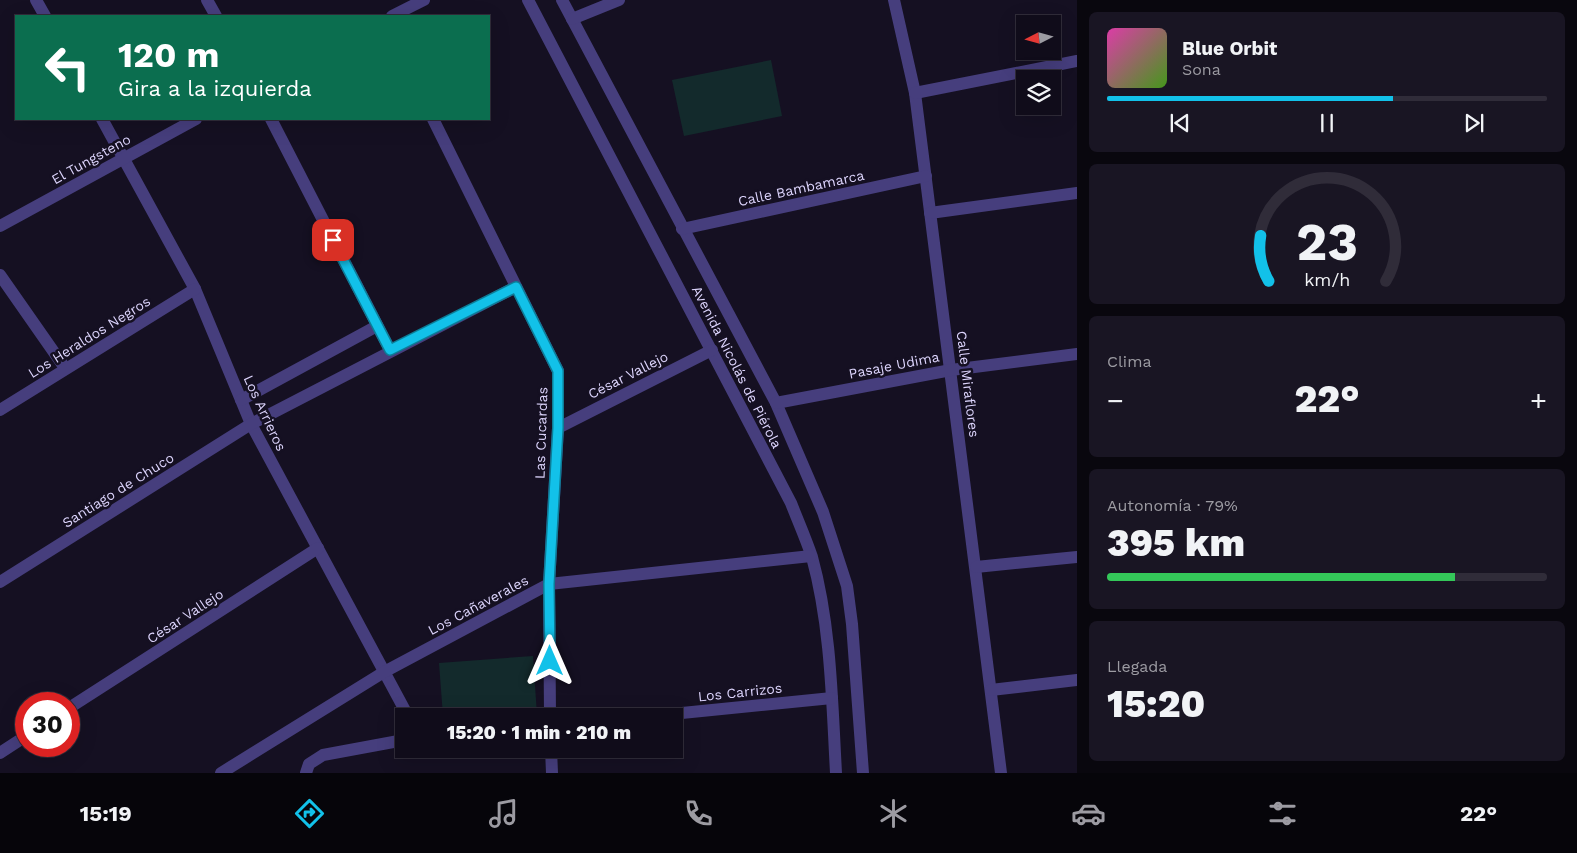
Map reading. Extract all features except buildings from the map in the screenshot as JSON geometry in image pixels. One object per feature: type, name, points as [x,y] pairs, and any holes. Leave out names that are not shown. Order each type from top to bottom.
[{"type":"street","points":[[36,0],[44,15]]},
{"type":"street","points":[[207,0],[215,15]]},
{"type":"street","points":[[394,15],[424,0]]},
{"type":"street","name":"Avenida Nicolás de Piérola","points":[[528,0],[791,503],[811,556],[826,628],[836,773]]},
{"type":"street","name":"Avenida Nicolás de Piérola","points":[[562,0],[776,403],[823,512],[847,586],[852,624],[863,773]]},
{"type":"street","points":[[572,19],[619,0]]},
{"type":"street","name":"Calle Miraflores","points":[[894,0],[915,93],[1001,773]]},
{"type":"street","points":[[915,93],[1077,61]]},
{"type":"street","name":"Los Arrieros","points":[[103,120],[195,289],[251,424],[404,708]]},
{"type":"street","name":"El Tungsteno","points":[[0,226],[194,120]]},
{"type":"street","points":[[271,120],[390,350]]},
{"type":"street","name":"Las Cucardas","points":[[433,120],[558,371],[558,428],[549,584],[550,708]]},
{"type":"street","name":"Calle Bambamarca","points":[[682,229],[926,176]]},
{"type":"street","points":[[930,213],[1077,193]]},
{"type":"street","points":[[0,275],[66,368]]},
{"type":"street","name":"Santiago de Chuco","points":[[0,582],[251,424],[390,350],[516,287]]},
{"type":"street","name":"Los Heraldos Negros","points":[[0,410],[195,289]]},
{"type":"street","points":[[241,400],[377,326]]},
{"type":"street","name":"César Vallejo","points":[[558,428],[712,350]]},
{"type":"street","name":"Pasaje Udima","points":[[776,403],[951,370],[1077,354]]},
{"type":"street","name":"César Vallejo","points":[[80,701],[318,548]]},
{"type":"street","name":"Los Cañaverales","points":[[221,773],[384,672],[549,584],[811,556]]},
{"type":"street","points":[[976,567],[1077,557]]},
{"type":"street","points":[[992,690],[1077,680]]},
{"type":"street","name":"Los Carrizos","points":[[683,713],[832,698]]},
{"type":"street","points":[[307,769],[323,755],[395,742]]},
{"type":"street","points":[[0,753],[15,743]]},
{"type":"street","points":[[551,758],[552,773]]},
{"type":"green space","points":[[771,60],[782,116],[684,136],[672,80]]},
{"type":"green space","points":[[533,656],[537,708],[442,708],[439,663]]},
{"type":"route","points":[[333,240],[390,350],[516,287],[558,371],[558,428],[549,584],[550,661]]}]
